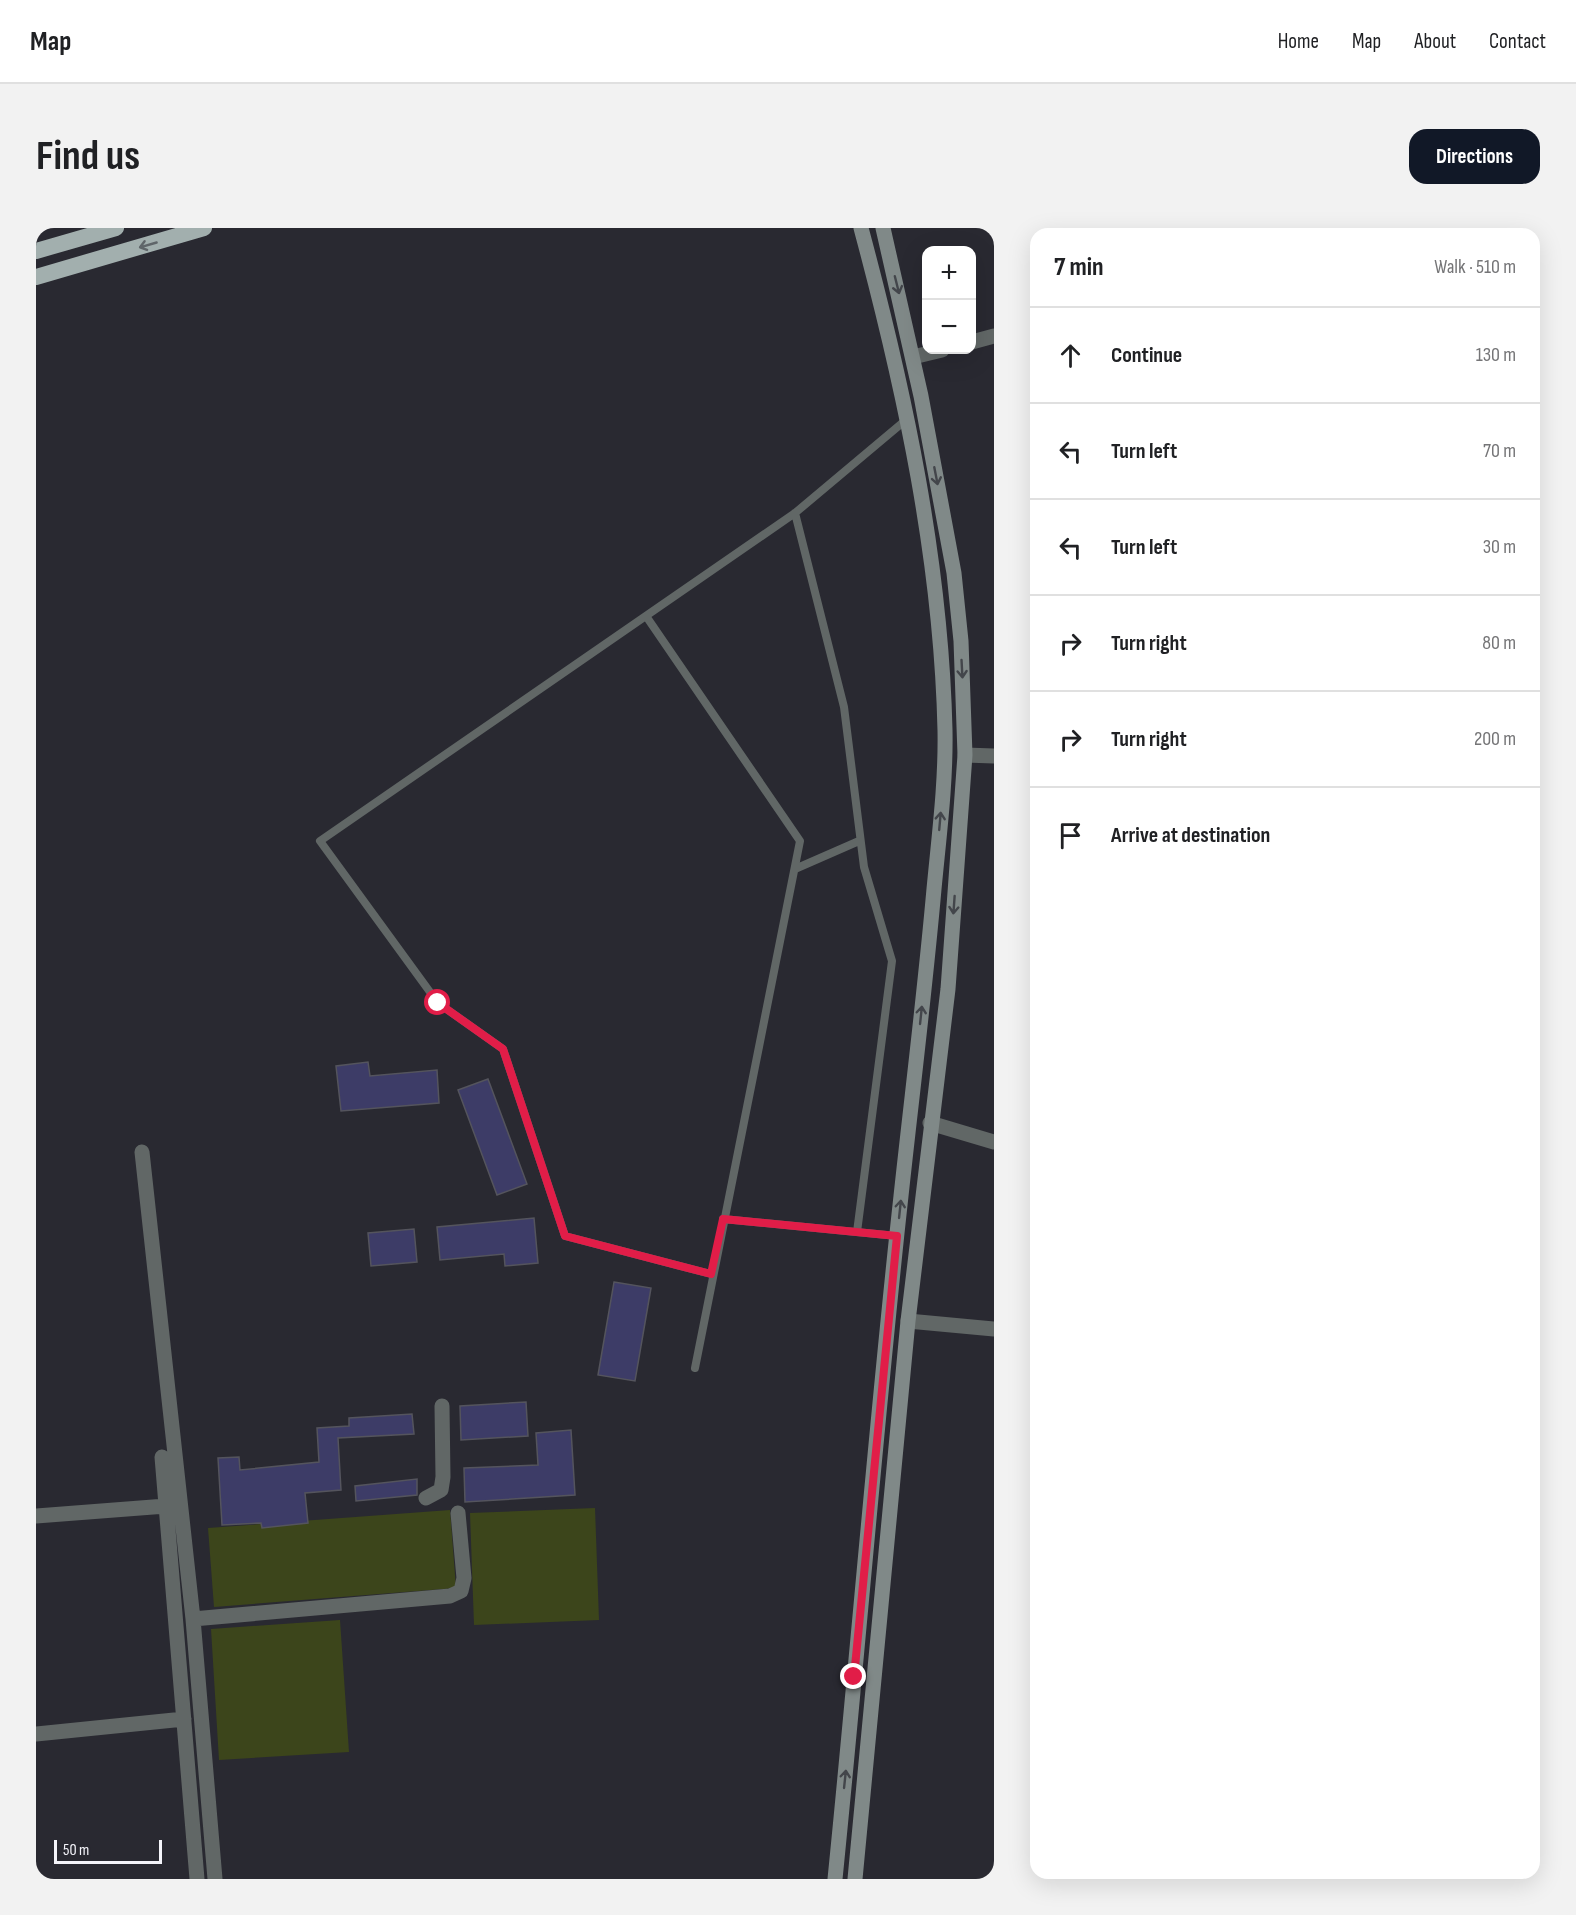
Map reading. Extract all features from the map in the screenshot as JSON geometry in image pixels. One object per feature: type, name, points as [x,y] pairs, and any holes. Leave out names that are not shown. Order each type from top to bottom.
[{"type":"highway","points":[[36,251],[116,228]]},
{"type":"highway","points":[[36,277],[204,228]]},
{"type":"main road","points":[[835,1879],[945,764],[940,642],[932,566],[907,419],[861,228]]},
{"type":"main road","points":[[855,1879],[908,1321],[930,1123],[948,989],[964,754],[961,640],[954,573],[913,357],[883,228]]},
{"type":"main road","points":[[841,1819],[860,1822]]},
{"type":"street","points":[[976,341],[994,336]]},
{"type":"street","points":[[913,357],[925,354]]},
{"type":"street","points":[[964,754],[994,756]]},
{"type":"street","points":[[930,1123],[994,1142]]},
{"type":"street","points":[[142,1152],[193,1619],[215,1879]]},
{"type":"street","points":[[908,1321],[994,1329]]},
{"type":"street","points":[[426,1498],[441,1490],[442,1406]]},
{"type":"street","points":[[162,1457],[197,1879]]},
{"type":"street","points":[[36,1516],[166,1506]]},
{"type":"street","points":[[193,1619],[450,1596],[461,1591],[464,1578],[458,1513]]},
{"type":"street","points":[[36,1734],[184,1719]]},
{"type":"lane","points":[[711,1274],[565,1236],[503,1049],[438,1003],[320,841],[795,513],[907,419]]},
{"type":"lane","points":[[795,513],[844,707],[864,867],[892,961],[857,1232]]},
{"type":"lane","points":[[646,616],[801,841],[711,1274],[694,1368]]},
{"type":"lane","points":[[795,869],[859,841]]},
{"type":"lane","points":[[723,1219],[897,1236]]},
{"type":"green space","points":[[595,1508],[599,1620],[474,1625],[470,1513]]},
{"type":"green space","points":[[450,1510],[456,1588],[214,1607],[208,1528]]},
{"type":"green space","points":[[340,1620],[349,1752],[219,1760],[211,1629]]},
{"type":"building","points":[[368,1062],[370,1076],[437,1070],[439,1103],[341,1111],[336,1066]]},
{"type":"building","points":[[488,1079],[527,1184],[497,1195],[458,1090]]},
{"type":"building","points":[[534,1218],[538,1263],[505,1266],[504,1254],[440,1260],[437,1227]]},
{"type":"building","points":[[414,1229],[417,1262],[371,1266],[368,1233]]},
{"type":"building","points":[[614,1282],[651,1288],[635,1381],[598,1375]]},
{"type":"building","points":[[526,1402],[528,1436],[461,1440],[460,1406]]},
{"type":"building","points":[[412,1414],[414,1434],[338,1438],[341,1490],[305,1493],[308,1523],[262,1528],[261,1523],[222,1525],[218,1458],[239,1457],[240,1470],[319,1462],[317,1428],[349,1426],[349,1418]]},
{"type":"building","points":[[571,1430],[575,1495],[465,1502],[464,1468],[538,1465],[536,1433]]},
{"type":"building","points":[[417,1479],[417,1495],[356,1501],[355,1486]]},
{"type":"route","points":[[438,1003],[503,1049],[565,1236],[711,1274],[723,1219],[897,1236],[854,1677]]}]
